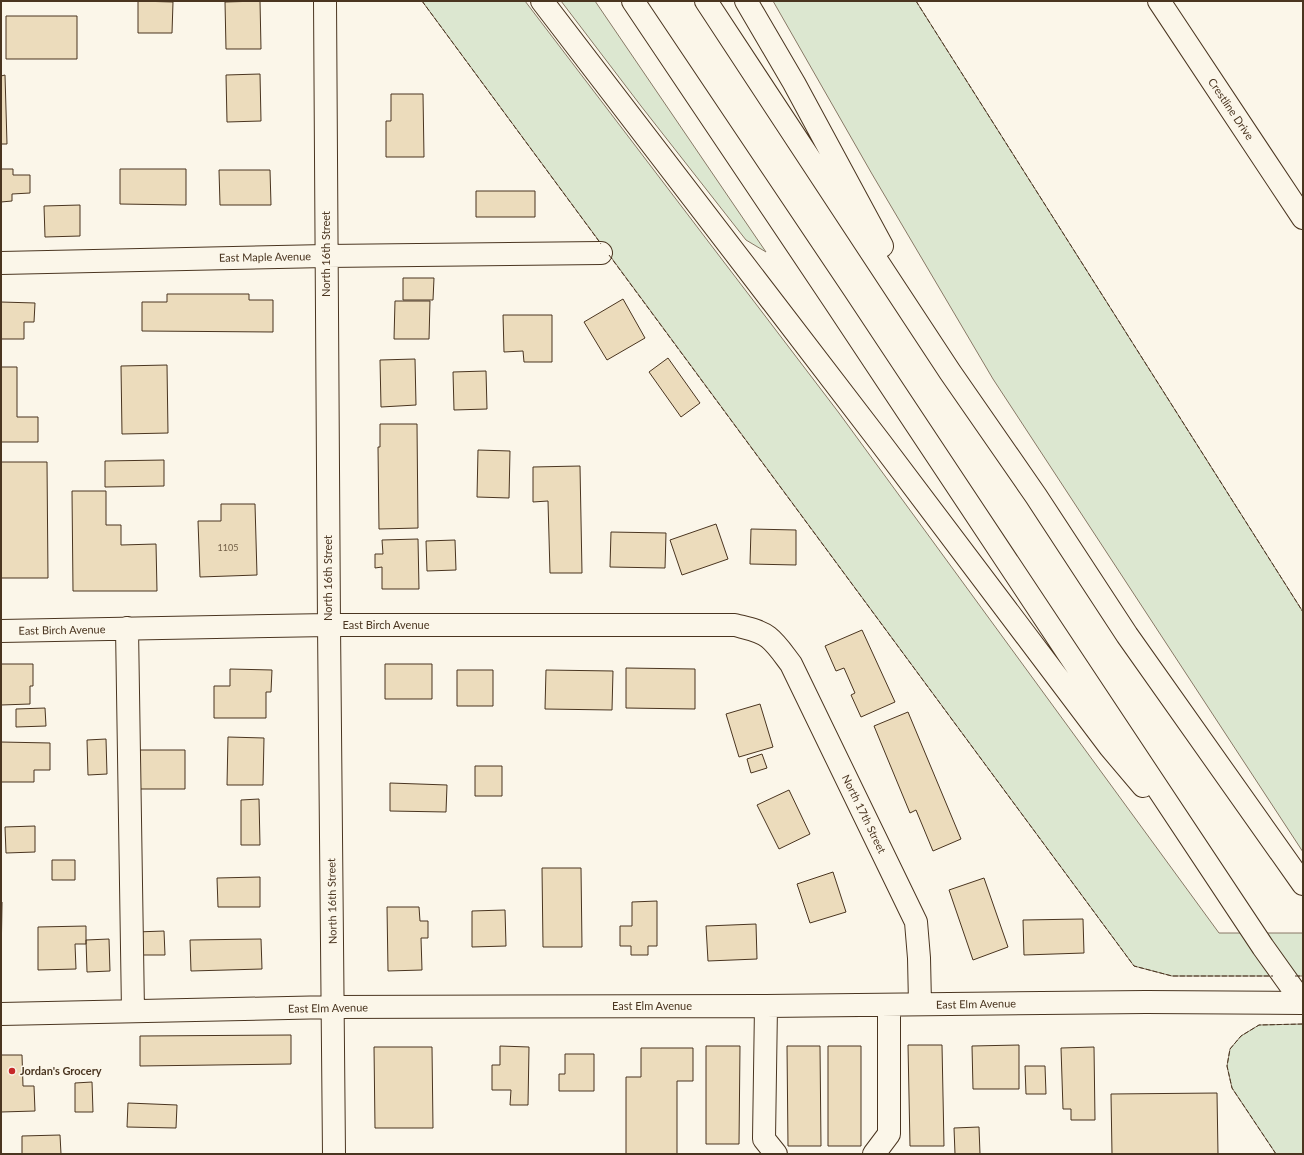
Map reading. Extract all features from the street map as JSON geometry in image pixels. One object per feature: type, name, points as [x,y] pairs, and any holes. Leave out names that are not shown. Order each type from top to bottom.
[{"type":"main road","name":"North 16th Street","points":[[325,1],[334,1154]]},
{"type":"main road","points":[[542,1],[880,442],[1110,747],[1214,871]]},
{"type":"main road","points":[[633,1],[1264,947],[1303,1003]]},
{"type":"main road","points":[[706,1],[950,372],[1036,496],[1127,635],[1303,884]]},
{"type":"main road","points":[[746,1],[794,83],[950,372]]},
{"type":"main road","name":"Crestline Drive","points":[[1159,1],[1303,218]]},
{"type":"main road","name":"East Maple Avenue","points":[[1,263],[326,256],[601,253]]},
{"type":"main road","name":"East Birch Avenue","points":[[1,631],[329,625],[734,626],[758,632],[768,637]]},
{"type":"main road","points":[[127,628],[133,1011]]},
{"type":"main road","name":"North 17th Street","points":[[768,637],[791,664],[916,922],[919,958],[920,1004]]},
{"type":"main road","name":"East Elm Avenue","points":[[1,1014],[333,1007],[766,1006],[1146,1002],[1303,1003]]},
{"type":"main road","points":[[874,1154],[889,1134],[889,1005]]},
{"type":"main road","points":[[766,1006],[764,1139],[776,1154]]},
{"type":"green space","points":[[422,1],[525,1],[839,413],[1219,933],[1303,933],[1303,976],[1172,976],[1134,966]]},
{"type":"green space","points":[[561,1],[595,1],[766,252],[746,240]]},
{"type":"green space","points":[[773,1],[916,1],[1303,612],[1303,852],[993,379],[872,174]]},
{"type":"green space","points":[[1303,1024],[1303,1154],[1276,1154],[1232,1088],[1227,1066],[1230,1049],[1241,1036],[1259,1025]]},
{"type":"building","points":[[138,1],[173,2],[172,33],[138,33]]},
{"type":"building","points":[[260,1],[261,49],[226,49],[225,2]]},
{"type":"building","points":[[6,16],[77,16],[77,59],[6,59]]},
{"type":"building","points":[[260,74],[261,121],[227,122],[226,75]]},
{"type":"building","points":[[5,75],[7,144],[1,144],[1,76]]},
{"type":"building","points":[[391,94],[423,94],[424,157],[386,157],[386,121],[391,121]]},
{"type":"building","points":[[1,169],[13,169],[13,175],[30,175],[30,193],[12,194],[12,201],[1,202]]},
{"type":"building","points":[[120,169],[186,169],[186,205],[120,204]]},
{"type":"building","points":[[219,170],[270,170],[271,205],[220,205]]},
{"type":"building","points":[[476,191],[535,191],[535,217],[476,217]]},
{"type":"building","points":[[80,205],[80,236],[45,237],[44,206]]},
{"type":"building","points":[[403,278],[434,278],[433,300],[403,300]]},
{"type":"building","points":[[167,294],[249,294],[249,300],[273,300],[273,332],[142,331],[142,302],[167,302]]},
{"type":"building","points":[[623,299],[645,338],[607,360],[584,322]]},
{"type":"building","points":[[395,301],[430,301],[429,339],[394,339]]},
{"type":"building","points":[[1,302],[35,303],[34,322],[24,322],[24,339],[1,339]]},
{"type":"building","points":[[503,315],[552,315],[552,362],[524,362],[523,351],[504,352]]},
{"type":"building","points":[[668,358],[700,403],[681,417],[649,372]]},
{"type":"building","points":[[415,359],[416,405],[381,407],[380,360]]},
{"type":"building","points":[[167,365],[168,433],[122,434],[121,366]]},
{"type":"building","points":[[1,367],[17,367],[17,417],[38,417],[38,442],[1,442]]},
{"type":"building","points":[[486,371],[487,409],[454,410],[453,372]]},
{"type":"building","points":[[380,424],[417,424],[418,528],[379,529],[378,447],[380,447]]},
{"type":"building","points":[[478,450],[510,451],[509,498],[477,497]]},
{"type":"building","points":[[164,460],[164,486],[105,487],[105,461]]},
{"type":"building","points":[[1,462],[47,462],[48,578],[1,578]]},
{"type":"building","points":[[580,466],[582,573],[550,573],[548,501],[533,502],[533,467]]},
{"type":"building","points":[[72,491],[106,491],[106,525],[121,525],[121,545],[156,544],[157,591],[73,591]]},
{"type":"building","points":[[221,504],[255,504],[257,575],[200,577],[198,521],[221,521]]},
{"type":"building","points":[[716,524],[728,559],[682,575],[670,540]]},
{"type":"building","points":[[751,529],[796,530],[796,565],[750,564]]},
{"type":"building","points":[[611,532],[666,533],[665,568],[610,567]]},
{"type":"building","points":[[418,539],[419,589],[382,589],[382,567],[375,568],[375,554],[383,554],[382,540]]},
{"type":"building","points":[[455,540],[456,570],[427,571],[426,541]]},
{"type":"building","points":[[862,630],[895,702],[861,717],[851,695],[855,693],[844,668],[836,671],[825,646]]},
{"type":"building","points":[[1,664],[33,664],[33,686],[30,686],[30,704],[1,705]]},
{"type":"building","points":[[385,664],[432,664],[432,699],[385,699]]},
{"type":"building","points":[[626,668],[695,669],[695,709],[626,708]]},
{"type":"building","points":[[230,669],[272,670],[271,692],[266,692],[266,718],[214,718],[214,686],[230,686]]},
{"type":"building","points":[[457,670],[493,670],[493,706],[457,706]]},
{"type":"building","points":[[546,670],[613,671],[612,710],[545,709]]},
{"type":"building","points":[[760,704],[773,747],[739,757],[726,714]]},
{"type":"building","points":[[45,708],[46,726],[16,727],[16,709]]},
{"type":"building","points":[[908,712],[961,839],[933,851],[916,810],[910,813],[874,726]]},
{"type":"building","points":[[228,737],[264,738],[263,785],[227,785]]},
{"type":"building","points":[[106,739],[107,774],[88,775],[87,740]]},
{"type":"building","points":[[1,742],[50,743],[50,770],[34,770],[34,782],[1,782]]},
{"type":"building","points":[[138,750],[185,750],[185,789],[138,789]]},
{"type":"building","points":[[762,754],[767,768],[751,773],[747,759]]},
{"type":"building","points":[[475,766],[502,766],[502,796],[475,796]]},
{"type":"building","points":[[390,783],[447,785],[446,812],[390,811]]},
{"type":"building","points":[[789,790],[810,834],[779,849],[757,805]]},
{"type":"building","points":[[259,799],[260,845],[241,845],[241,800]]},
{"type":"building","points":[[35,826],[35,852],[6,853],[5,827]]},
{"type":"building","points":[[52,860],[75,860],[75,880],[52,880]]},
{"type":"building","points":[[542,868],[581,868],[582,947],[543,947]]},
{"type":"building","points":[[833,872],[846,912],[810,923],[797,884]]},
{"type":"building","points":[[260,877],[260,907],[218,907],[217,878]]},
{"type":"building","points":[[984,878],[1008,947],[973,960],[949,890]]},
{"type":"building","points":[[657,901],[657,946],[648,946],[648,955],[631,955],[631,946],[620,946],[620,926],[632,926],[632,902]]},
{"type":"building","points":[[1,902],[2,902],[1,964]]},
{"type":"building","points":[[387,907],[419,907],[420,921],[428,921],[428,938],[421,938],[422,970],[388,971]]},
{"type":"building","points":[[505,910],[506,946],[472,947],[472,911]]},
{"type":"building","points":[[1083,919],[1084,953],[1024,955],[1023,920]]},
{"type":"building","points":[[756,924],[757,959],[708,961],[706,926]]},
{"type":"building","points":[[86,926],[86,944],[75,944],[76,969],[38,970],[38,927]]},
{"type":"building","points":[[164,931],[165,955],[136,955],[136,932]]},
{"type":"building","points":[[109,939],[110,971],[87,972],[86,940]]},
{"type":"building","points":[[261,939],[262,969],[191,971],[190,940]]},
{"type":"building","points":[[291,1035],[291,1064],[140,1066],[140,1036]]},
{"type":"building","points":[[908,1045],[942,1045],[944,1146],[910,1146]]},
{"type":"building","points":[[1019,1045],[1019,1089],[973,1089],[972,1046]]},
{"type":"building","points":[[500,1046],[529,1047],[528,1105],[510,1105],[511,1090],[492,1090],[492,1065],[500,1065]]},
{"type":"building","points":[[706,1046],[740,1046],[739,1144],[706,1144]]},
{"type":"building","points":[[787,1046],[820,1046],[821,1146],[788,1146]]},
{"type":"building","points":[[828,1046],[861,1046],[861,1146],[828,1146]]},
{"type":"building","points":[[374,1047],[432,1047],[433,1128],[375,1128]]},
{"type":"building","points":[[1094,1047],[1095,1120],[1071,1120],[1071,1109],[1063,1109],[1061,1048]]},
{"type":"building","points":[[641,1048],[693,1048],[693,1081],[677,1081],[677,1154],[626,1154],[626,1077],[641,1077]]},
{"type":"building","points":[[565,1054],[594,1054],[594,1091],[559,1091],[559,1074],[565,1074]]},
{"type":"building","name":"Jordan's Grocery","points":[[1,1055],[22,1055],[23,1086],[34,1086],[35,1111],[1,1112]]},
{"type":"building","points":[[1025,1066],[1045,1066],[1046,1094],[1026,1094]]},
{"type":"building","points":[[92,1082],[93,1112],[75,1112],[75,1083]]},
{"type":"building","points":[[1217,1093],[1218,1154],[1112,1154],[1111,1094]]},
{"type":"building","points":[[128,1103],[177,1105],[176,1128],[127,1127]]},
{"type":"building","points":[[979,1127],[980,1154],[955,1154],[954,1128]]},
{"type":"building","points":[[60,1135],[61,1154],[22,1154],[22,1136]]},
{"type":"fence","points":[[422,1],[601,244]]},
{"type":"fence","points":[[916,1],[1303,612]]},
{"type":"fence","points":[[609,255],[1134,966],[1172,976],[1273,976]]},
{"type":"fence","points":[[1295,976],[1303,976]]},
{"type":"fence","points":[[1276,1154],[1232,1088],[1227,1066],[1230,1049],[1241,1036],[1259,1025],[1303,1024]]},
{"type":"place","name":"Jordan's Grocery","points":[[12,1071]]}]
